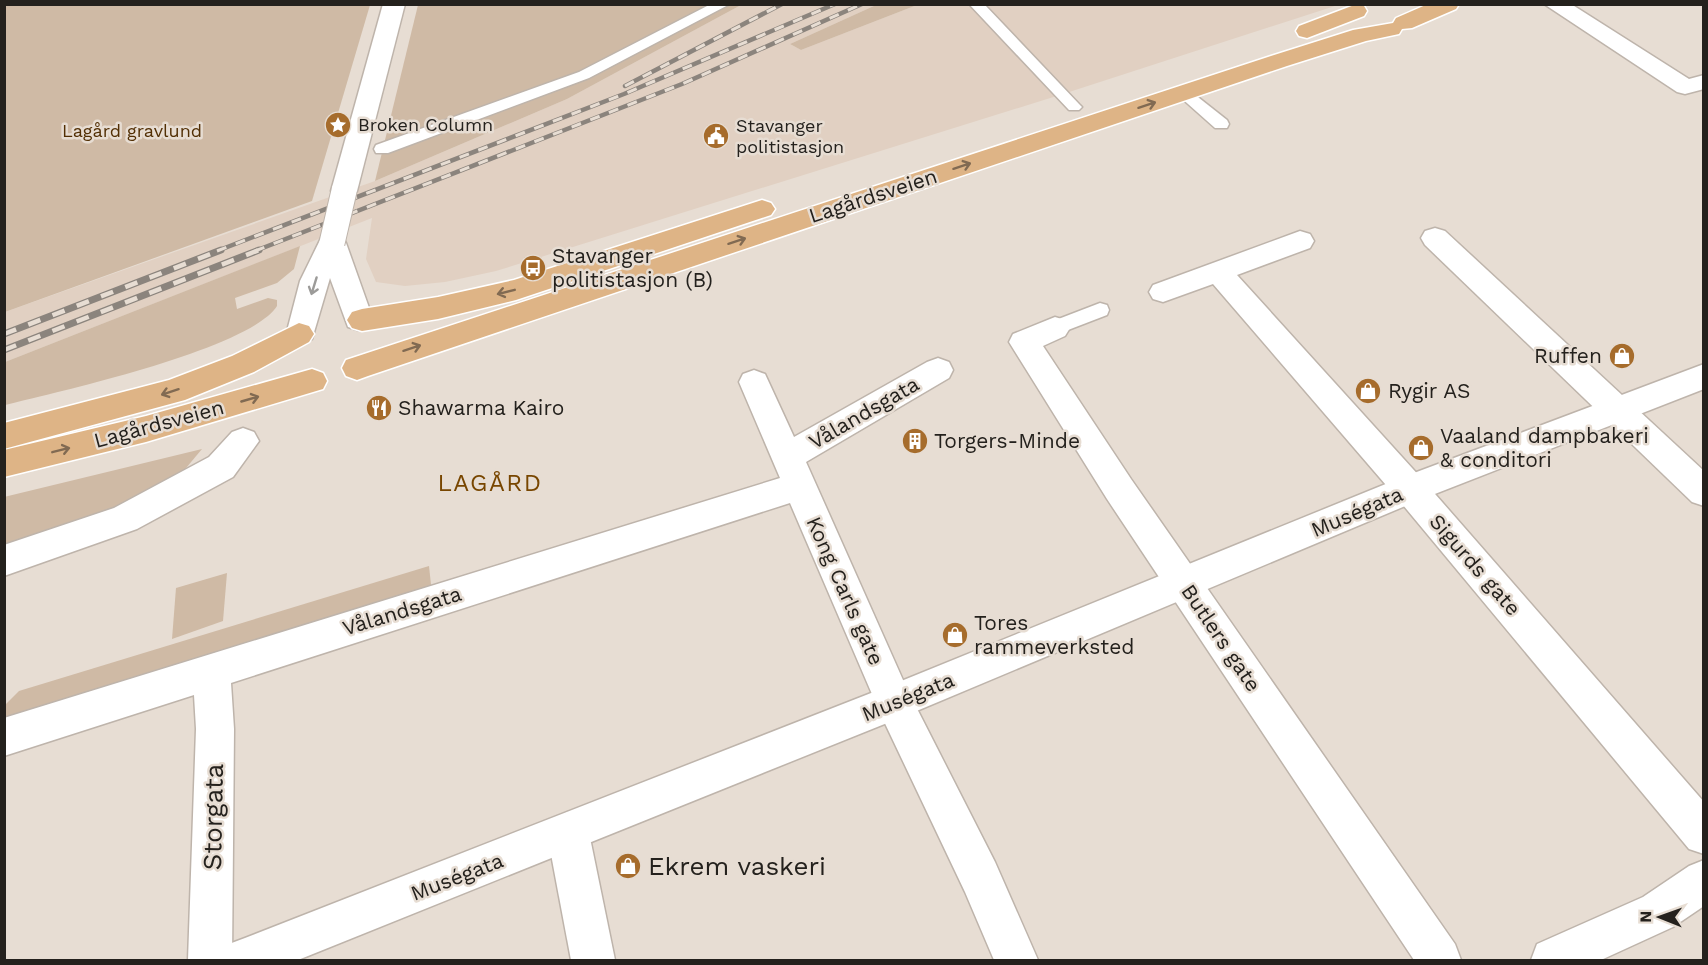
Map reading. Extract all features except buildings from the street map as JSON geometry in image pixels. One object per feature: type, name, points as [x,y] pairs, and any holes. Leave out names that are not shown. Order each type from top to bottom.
[{"type":"main road","name":"Lagårdsveien","points":[[357,368],[1361,34],[1396,19],[1448,4]]},
{"type":"main road","name":"Lagårdsveien","points":[[360,320],[438,308],[516,290],[1280,41],[1358,6]]},
{"type":"main road","points":[[1358,6],[1357,16],[1368,24],[1396,19]]},
{"type":"main road","points":[[335,317],[360,320],[374,334],[374,345],[369,356],[357,368],[328,380],[312,381],[291,371],[287,361],[288,350],[301,332],[335,317]]},
{"type":"main road","name":"Lagårdsveien","points":[[4,436],[174,391],[243,364],[301,332]]},
{"type":"main road","name":"Lagårdsveien","points":[[4,464],[146,429],[312,381]]},
{"type":"street","points":[[301,332],[314,281],[332,243],[393,4]]},
{"type":"street","points":[[1555,4],[1694,85]]},
{"type":"street","points":[[1435,238],[1704,492]]},
{"type":"street","points":[[1163,292],[1300,241]]},
{"type":"street","points":[[332,243],[360,320]]},
{"type":"street","name":"Sigurds gate","points":[[1219,273],[1410,489],[1704,834]]},
{"type":"street","name":"Butlers gate","points":[[1055,328],[1024,342],[1119,489],[1439,960]]},
{"type":"street","name":"Vålandsgata","points":[[4,736],[212,673],[794,471],[939,370]]},
{"type":"street","name":"Muségata","points":[[244,960],[894,702],[1410,489],[1619,411],[1704,376]]},
{"type":"street","name":"Kong Carls gate","points":[[754,382],[894,702],[980,877],[1016,960]]},
{"type":"street","points":[[4,561],[125,519],[221,467],[243,441]]},
{"type":"street","name":"Storgata","points":[[210,960],[215,729],[212,673]]},
{"type":"street","points":[[568,833],[593,960]]},
{"type":"street","points":[[1553,960],[1658,912],[1704,881]]},
{"type":"lane","points":[[382,149],[584,75],[723,4]]},
{"type":"lane","points":[[976,4],[1074,107]]},
{"type":"lane","points":[[1184,93],[1221,124]]},
{"type":"lane","points":[[1055,328],[1100,310]]},
{"type":"shaded area","points":[[741,5],[876,5],[790,44],[801,50],[917,5],[1338,5],[1063,94],[496,271],[445,282],[405,286],[376,282],[366,259],[372,218],[5,362],[5,312],[375,181],[567,99]]},
{"type":"green space","name":"Lagård gravlund","points":[[5,4],[370,5],[312,201],[5,312]]},
{"type":"green space","points":[[418,5],[741,5],[567,99],[375,181]]},
{"type":"green space","points":[[876,5],[917,5],[801,50],[790,44]]},
{"type":"green space","points":[[300,246],[294,269],[277,283],[235,298],[237,309],[268,298],[277,300],[277,306],[260,322],[231,338],[151,367],[5,405],[5,362]]},
{"type":"green space","points":[[202,449],[181,474],[119,512],[5,548],[4,497]]},
{"type":"green space","points":[[429,566],[432,594],[5,725],[4,706],[19,691]]},
{"type":"green space","points":[[227,573],[223,621],[172,639],[176,588]]},
{"type":"railway","points":[[625,86],[782,4]]},
{"type":"railway","points":[[217,251],[624,94],[835,4]]},
{"type":"railway","points":[[255,251],[682,84],[862,4]]},
{"type":"railway","points":[[4,334],[221,250]]},
{"type":"railway","points":[[4,350],[259,250]]},
{"type":"place","name":"Broken Column","points":[[338,125]]},
{"type":"place","name":"Stavanger politistasjon","points":[[716,136]]},
{"type":"place","name":"Stavanger politistasjon (B)","points":[[533,268]]},
{"type":"place","name":"Ruffen","points":[[1622,356]]},
{"type":"place","name":"Rygir AS","points":[[1368,391]]},
{"type":"place","name":"Shawarma Kairo","points":[[379,408]]},
{"type":"place","name":"Torgers-Minde","points":[[915,441]]},
{"type":"place","name":"Vaaland dampbakeri & conditori","points":[[1421,448]]},
{"type":"place","name":"Tores rammeverksted","points":[[955,635]]},
{"type":"place","name":"Ekrem vaskeri","points":[[628,866]]},
{"type":"district","name":"LAGÅRD","points":[[490,483]]}]
